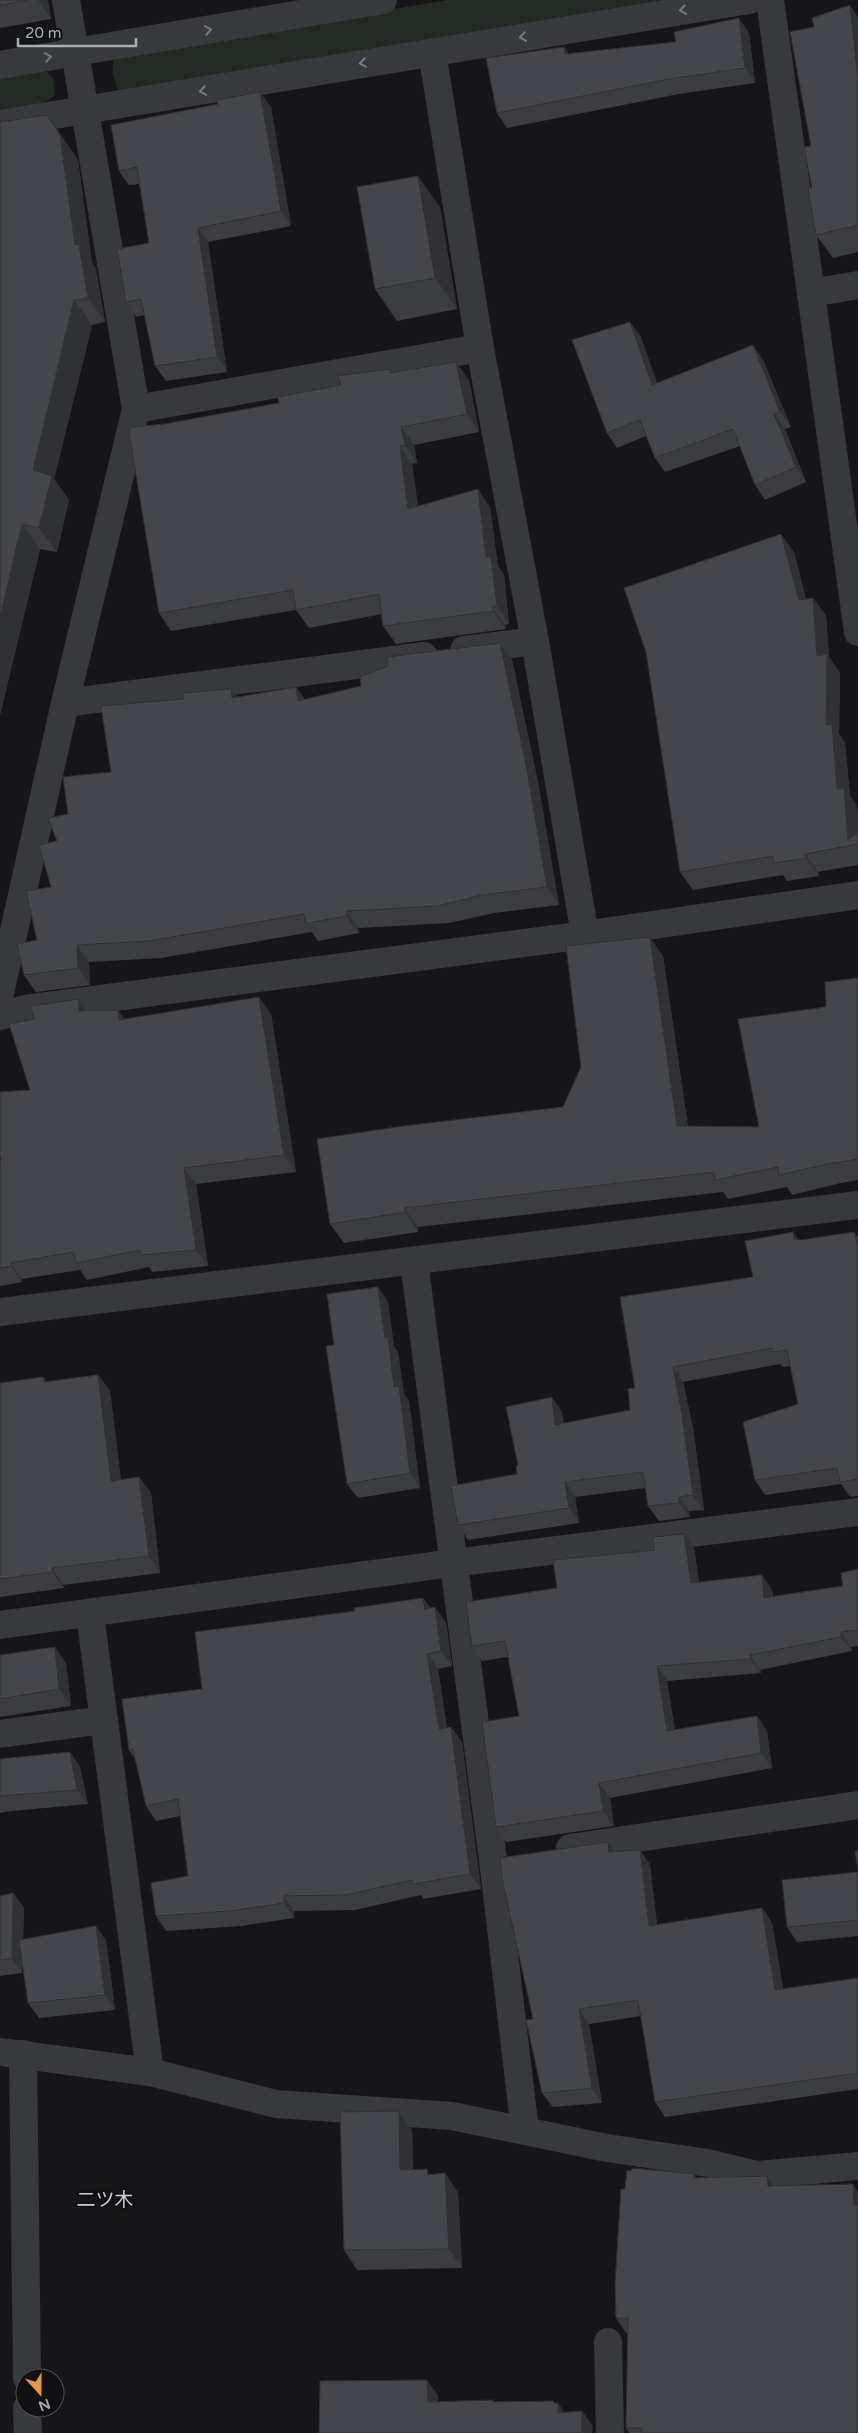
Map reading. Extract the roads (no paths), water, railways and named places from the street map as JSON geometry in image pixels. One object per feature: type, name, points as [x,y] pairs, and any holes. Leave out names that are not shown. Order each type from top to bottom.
[{"type":"street","points":[[0,993],[65,703],[136,409],[66,0]]},
{"type":"street","points":[[0,65],[383,0]]},
{"type":"street","points":[[770,0],[855,589],[858,632]]},
{"type":"street","points":[[0,124],[734,1]]},
{"type":"street","points":[[432,52],[480,348],[534,641],[585,935]]},
{"type":"street","points":[[811,293],[858,285]]},
{"type":"street","points":[[136,409],[480,348]]},
{"type":"street","points":[[65,703],[534,641]]},
{"type":"street","points":[[0,1016],[25,1009],[585,935],[858,896]]},
{"type":"street","points":[[0,1312],[414,1262],[858,1205]]},
{"type":"street","points":[[414,1262],[493,1860],[525,2130]]},
{"type":"street","points":[[0,1625],[453,1563],[858,1512]]},
{"type":"street","points":[[90,1614],[150,2072]]},
{"type":"street","points":[[0,1734],[104,1720]]},
{"type":"street","points":[[493,1860],[858,1804]]},
{"type":"street","points":[[27,2368],[11,2053],[150,2072],[276,2104],[452,2116],[607,2148],[708,2163],[757,2175],[858,2166]]},
{"type":"street","points":[[608,2342],[610,2433]]},
{"type":"street","points":[[27,2418],[28,2433]]},
{"type":"district","name":"二ツ木","points":[[105,2200]]}]
